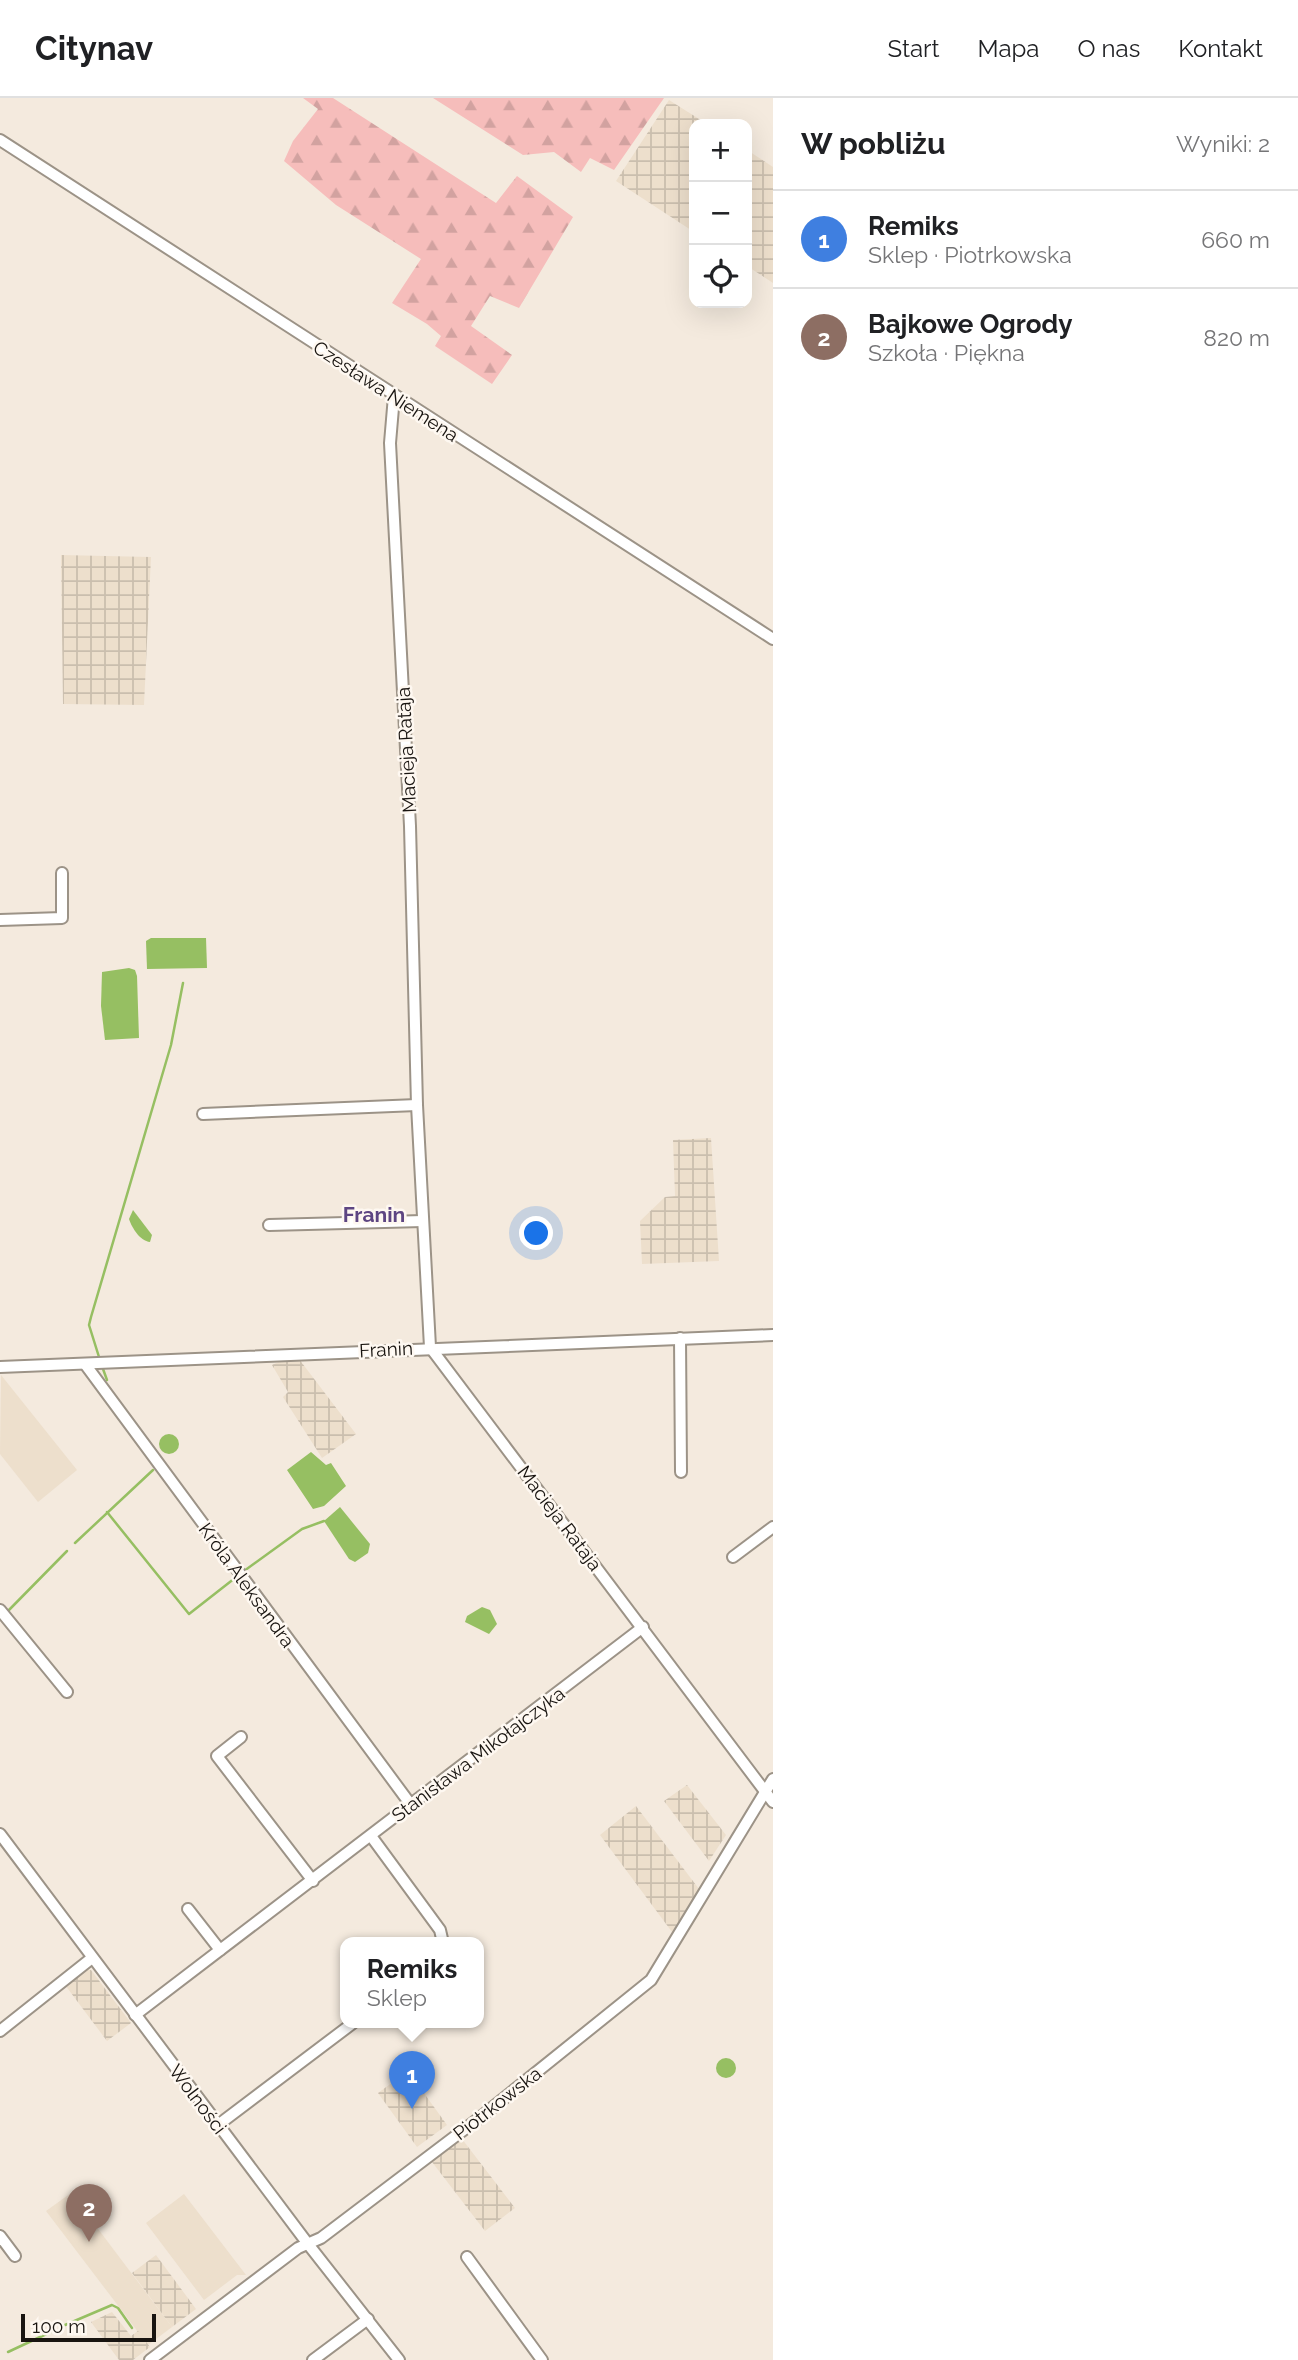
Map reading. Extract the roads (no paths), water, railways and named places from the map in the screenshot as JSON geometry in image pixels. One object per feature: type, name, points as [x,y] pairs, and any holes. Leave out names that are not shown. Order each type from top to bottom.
[{"type":"street","name":"Czesława Niemena","points":[[0,140],[773,639]]},
{"type":"street","name":"Macieja Rataja","points":[[394,396],[390,443],[410,826],[416,1105],[430,1347],[773,1802]]},
{"type":"street","points":[[0,920],[62,918],[62,873]]},
{"type":"street","points":[[203,1114],[416,1105]]},
{"type":"street","points":[[269,1225],[423,1221]]},
{"type":"street","name":"Franin","points":[[0,1367],[430,1347],[773,1335]]},
{"type":"street","points":[[680,1338],[681,1472]]},
{"type":"street","name":"Króla Aleksandra","points":[[85,1364],[411,1805]]},
{"type":"street","points":[[733,1557],[773,1527]]},
{"type":"street","points":[[0,1610],[67,1692]]},
{"type":"street","name":"Stanisława Mikołajczyka","points":[[135,2015],[643,1627]]},
{"type":"street","points":[[241,1737],[217,1756],[313,1881]]},
{"type":"street","name":"Piotrkowska","points":[[150,2360],[298,2248],[321,2238],[474,2122],[651,1980],[773,1779]]},
{"type":"street","name":"Wolności","points":[[0,1834],[307,2244],[399,2360]]},
{"type":"street","points":[[371,1836],[440,1930],[442,1937]]},
{"type":"street","points":[[188,1909],[220,1950]]},
{"type":"street","points":[[0,2031],[92,1958]]},
{"type":"street","points":[[218,2125],[346,2028]]},
{"type":"street","points":[[0,2236],[15,2256]]},
{"type":"street","points":[[467,2257],[542,2360]]},
{"type":"street","points":[[313,2360],[368,2319]]},
{"type":"waterway","points":[[99,1357],[89,1325],[171,1045],[183,983]]},
{"type":"waterway","points":[[103,1369],[107,1380]]},
{"type":"waterway","points":[[75,1543],[153,1470]]},
{"type":"waterway","points":[[107,1512],[189,1614],[235,1578]]},
{"type":"waterway","points":[[244,1571],[302,1529],[324,1521]]},
{"type":"waterway","points":[[7,1612],[67,1551]]},
{"type":"waterway","points":[[65,2325],[112,2305],[118,2308],[132,2328]]},
{"type":"waterway","points":[[8,2352],[55,2330]]},
{"type":"place","name":"Remiks","points":[[412,2109]]},
{"type":"place","name":"Bajkowe Ogrody","points":[[89,2242]]},
{"type":"district","name":"Franin","points":[[374,1215]]}]
